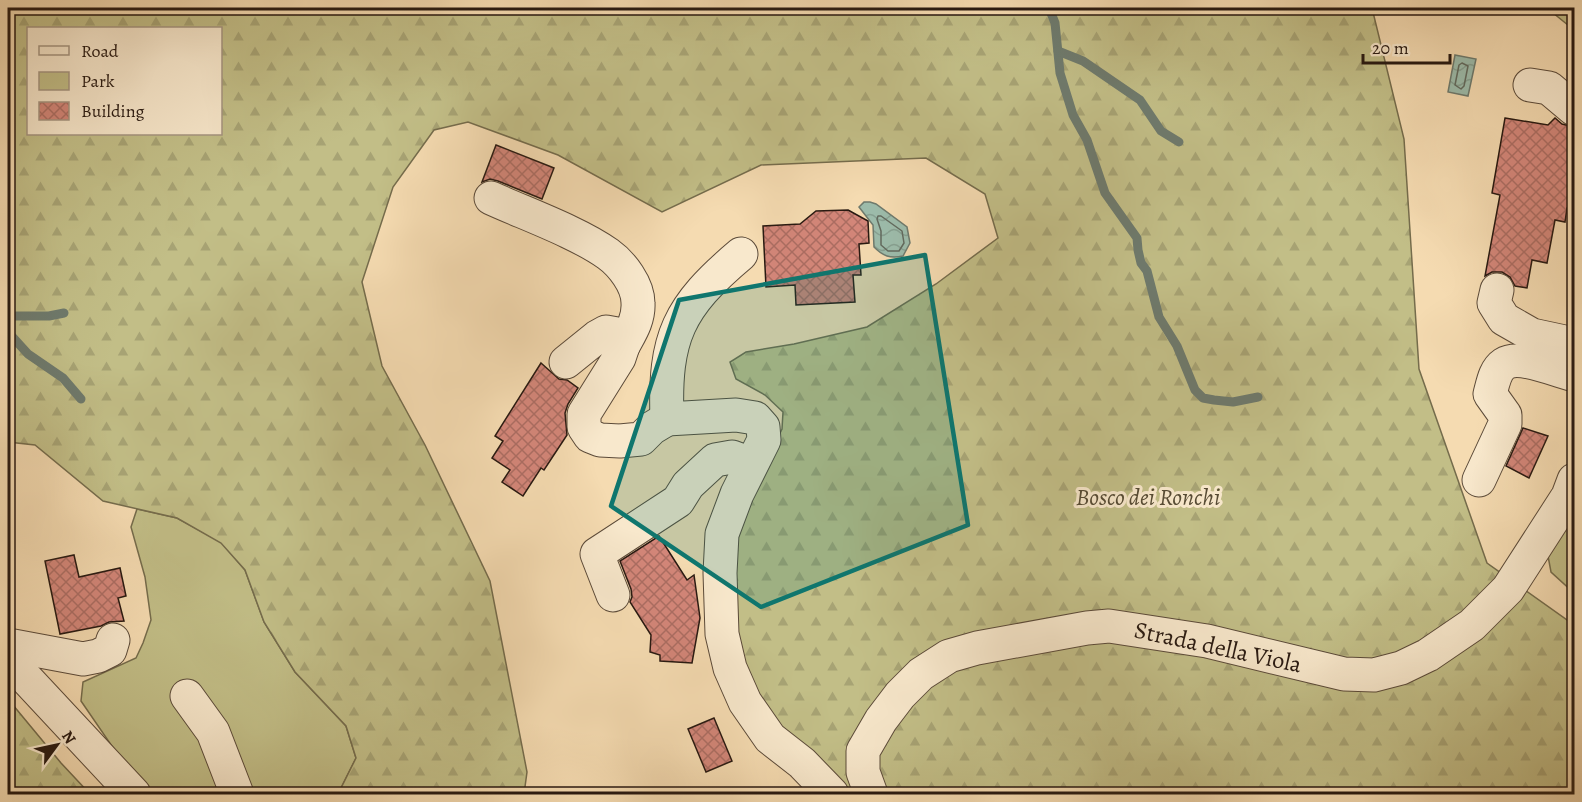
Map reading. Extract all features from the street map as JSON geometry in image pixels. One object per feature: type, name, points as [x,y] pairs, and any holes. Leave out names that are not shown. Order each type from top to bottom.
[{"type":"street","points":[[1530,85],[1548,88],[1575,109]]},
{"type":"street","points":[[491,198],[608,253],[621,266],[632,284],[639,302],[635,324],[622,346],[619,358],[584,414],[584,427],[590,436],[600,440],[641,439],[652,428],[667,419],[736,415],[755,418],[763,427],[764,440],[722,534],[720,573],[722,634],[730,668],[745,702],[770,738],[802,763],[832,795]]},
{"type":"street","points":[[667,419],[666,383],[669,353],[686,313],[695,297],[713,277],[741,254]]},
{"type":"street","points":[[1497,290],[1494,303],[1504,319],[1532,335],[1575,344]]},
{"type":"street","points":[[566,362],[606,332],[617,334],[622,346]]},
{"type":"street","points":[[1479,480],[1505,424],[1505,415],[1490,393],[1495,375],[1504,364],[1515,360],[1575,375]]},
{"type":"street","points":[[613,595],[597,554],[678,501],[688,485],[715,460],[732,457],[752,464]]},
{"type":"street","name":"Strada della Viola","points":[[871,795],[863,772],[863,751],[881,720],[900,695],[921,674],[949,656],[977,648],[1109,626],[1207,641],[1344,675],[1374,675],[1401,668],[1428,655],[1472,625],[1508,589],[1568,496],[1575,480]]},
{"type":"street","points":[[8,645],[83,659],[98,656],[110,650],[113,640]]},
{"type":"street","points":[[8,659],[134,795]]},
{"type":"street","points":[[8,681],[112,795]]},
{"type":"street","points":[[187,696],[213,732],[237,795]]},
{"type":"highlighted area","points":[[925,255],[968,525],[761,607],[611,506],[679,300]]},
{"type":"green space","name":"Bosco dei Ronchi","points":[[8,8],[1372,8],[1404,139],[1419,369],[1487,563],[1574,625],[1574,794],[851,794],[774,724],[750,688],[735,642],[737,521],[782,429],[783,412],[765,395],[736,379],[730,362],[746,352],[794,344],[867,327],[936,284],[998,238],[985,194],[926,158],[761,165],[662,212],[558,155],[468,122],[434,130],[393,187],[362,282],[382,366],[425,445],[490,581],[527,772],[524,794],[335,794],[340,790],[356,758],[346,726],[295,672],[264,622],[245,570],[221,543],[177,518],[103,501],[35,445],[8,442]]},
{"type":"green space","points":[[1547,8],[1574,8],[1574,30]]},
{"type":"green space","points":[[137,509],[177,518],[221,542],[245,570],[264,622],[295,672],[346,726],[356,758],[340,790],[335,794],[148,794],[129,771],[81,701],[83,682],[136,658],[151,620],[145,577],[131,527]]},
{"type":"green space","points":[[1574,510],[1574,593],[1551,572],[1548,556]]},
{"type":"green space","points":[[8,699],[61,763],[90,794],[8,794]]},
{"type":"water","points":[[1455,55],[1476,59],[1468,96],[1448,92]]},
{"type":"water","points":[[864,202],[876,204],[907,227],[910,243],[903,256],[887,256],[874,247],[873,225],[859,207]]},
{"type":"building","points":[[1505,118],[1548,125],[1555,118],[1562,124],[1575,127],[1575,209],[1567,208],[1565,222],[1555,220],[1547,263],[1532,260],[1527,288],[1515,286],[1510,277],[1502,272],[1492,272],[1485,276],[1500,195],[1492,193]]},
{"type":"building","points":[[496,145],[554,168],[542,199],[498,181],[490,179],[482,182]]},
{"type":"building","points":[[848,210],[868,221],[869,243],[859,244],[861,275],[853,275],[855,302],[796,305],[795,285],[766,287],[763,226],[800,224],[816,211]]},
{"type":"building","points":[[541,363],[559,379],[567,380],[578,388],[565,413],[567,435],[544,470],[541,468],[523,496],[502,482],[510,470],[492,458],[503,441],[495,436]]},
{"type":"building","points":[[1523,428],[1548,436],[1529,478],[1506,466]]},
{"type":"building","points":[[659,536],[687,580],[694,575],[700,618],[692,663],[660,661],[660,655],[650,652],[651,635],[630,602],[631,589],[620,561]]},
{"type":"building","points":[[74,555],[79,577],[120,568],[126,596],[118,598],[124,621],[109,622],[101,626],[60,634],[45,561]]},
{"type":"building","points":[[714,718],[732,761],[706,772],[688,729]]},
{"type":"waterway","points":[[1049,8],[1055,23],[1060,73],[1073,115],[1087,140],[1105,193],[1137,238],[1141,263],[1147,271],[1159,317],[1177,346],[1195,390],[1203,398],[1214,400],[1233,402],[1258,397]]},
{"type":"waterway","points":[[1058,51],[1083,61],[1140,100],[1161,131],[1179,142]]},
{"type":"waterway","points":[[8,316],[49,316],[64,313]]},
{"type":"waterway","points":[[8,332],[28,354],[63,378],[81,399]]}]
